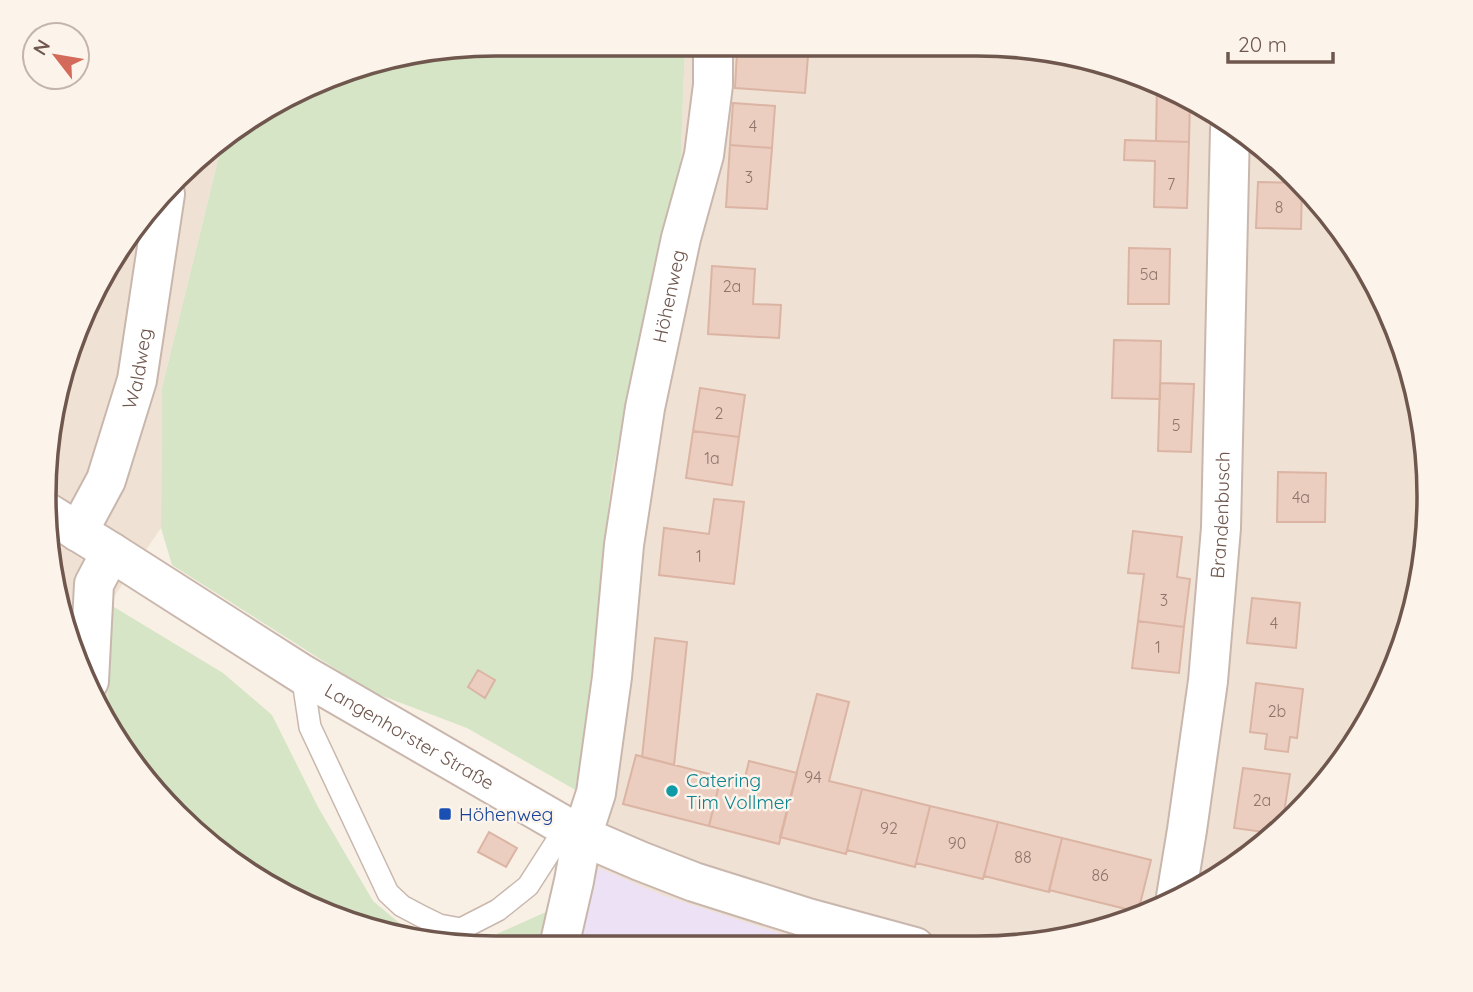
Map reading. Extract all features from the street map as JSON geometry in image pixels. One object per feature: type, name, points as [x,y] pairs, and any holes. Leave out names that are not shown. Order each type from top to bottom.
[{"type":"street","name":"Höhenweg","points":[[561,936],[575,881],[574,831],[596,793],[612,677],[624,545],[645,408],[681,238],[704,155],[713,85],[713,56]]},
{"type":"street","name":"Brandenbusch","points":[[1177,888],[1208,681],[1221,528],[1230,136]]},
{"type":"street","name":"Waldweg","points":[[63,522],[106,480],[137,380],[163,209]]},
{"type":"street","name":"Langenhorster Straße","points":[[63,522],[302,674],[574,831],[640,862],[694,882],[874,936]]},
{"type":"street","points":[[90,666],[94,584],[111,552]]},
{"type":"lane","points":[[302,674],[310,727],[388,892],[402,906],[439,925],[461,929],[498,910],[528,886],[574,831]]},
{"type":"shaded area","points":[[685,56],[1006,57],[1063,64],[1091,71],[1172,101],[1245,147],[1308,206],[1358,276],[1372,301],[1394,355],[1409,410],[1413,439],[1416,525],[1409,582],[1402,610],[1372,691],[1326,764],[1267,827],[1221,862],[1172,891],[1118,913],[1063,928],[977,936],[540,936],[579,792],[612,473],[680,175]]},
{"type":"shaded area","points":[[220,154],[162,388],[161,528],[109,604],[108,704],[79,637],[64,582],[56,496],[64,410],[89,328],[115,276],[165,206]]},
{"type":"shaded area","points":[[599,868],[662,895],[788,936],[576,936]]},
{"type":"green space","points":[[496,56],[685,56],[680,175],[612,473],[579,792],[467,728],[372,692],[172,565],[161,528],[162,388],[220,154],[252,130],[301,101],[328,89],[410,64]]},
{"type":"green space","points":[[109,604],[223,673],[272,715],[318,807],[373,901],[403,926],[355,913],[301,891],[228,845],[165,786],[130,740],[108,704]]},
{"type":"green space","points":[[546,912],[540,936],[492,936]]},
{"type":"building","points":[[737,56],[808,56],[805,93],[735,88]]},
{"type":"building","points":[[1157,94],[1190,111],[1189,142],[1156,141]]},
{"type":"building","points":[[733,103],[775,106],[772,148],[730,145]]},
{"type":"building","points":[[1125,140],[1189,142],[1187,208],[1154,207],[1155,161],[1124,160]]},
{"type":"building","points":[[730,145],[772,148],[767,209],[726,207]]},
{"type":"building","points":[[1258,182],[1286,183],[1302,199],[1301,229],[1256,228]]},
{"type":"building","points":[[1129,248],[1170,249],[1169,304],[1128,304]]},
{"type":"building","points":[[712,266],[755,269],[753,304],[781,305],[779,338],[708,334]]},
{"type":"building","points":[[1114,340],[1161,341],[1160,399],[1112,398]]},
{"type":"building","points":[[1160,383],[1194,384],[1191,452],[1158,451]]},
{"type":"building","points":[[700,388],[745,395],[739,437],[693,431]]},
{"type":"building","points":[[693,431],[739,437],[732,485],[686,478]]},
{"type":"building","points":[[1278,472],[1326,473],[1325,522],[1277,522]]},
{"type":"building","points":[[714,499],[744,502],[734,584],[659,575],[664,528],[709,534]]},
{"type":"building","points":[[1133,531],[1182,537],[1177,577],[1190,579],[1184,627],[1138,621],[1144,574],[1128,573]]},
{"type":"building","points":[[1252,598],[1300,603],[1296,648],[1247,643]]},
{"type":"building","points":[[1138,621],[1184,627],[1179,673],[1132,668]]},
{"type":"building","points":[[655,638],[687,642],[674,765],[642,757]]},
{"type":"building","points":[[478,670],[495,680],[485,698],[468,687]]},
{"type":"building","points":[[1256,683],[1303,689],[1297,738],[1290,737],[1288,752],[1265,749],[1267,734],[1250,732]]},
{"type":"building","points":[[817,694],[849,702],[829,781],[862,789],[846,854],[780,837]]},
{"type":"building","name":"Catering Tim Vollmer","points":[[636,755],[721,777],[709,826],[623,804]]},
{"type":"building","points":[[749,761],[797,773],[779,844],[709,826],[721,777],[744,782]]},
{"type":"building","points":[[1243,768],[1290,774],[1284,810],[1261,832],[1234,828]]},
{"type":"building","points":[[862,789],[930,806],[915,867],[847,850]]},
{"type":"building","points":[[930,806],[998,822],[983,879],[916,863]]},
{"type":"building","points":[[998,822],[1062,838],[1049,892],[984,876]]},
{"type":"building","points":[[489,832],[517,848],[506,867],[478,852]]},
{"type":"building","points":[[1062,838],[1151,860],[1140,905],[1128,909],[1049,890]]},
{"type":"place","name":"Catering Tim Vollmer","points":[[672,791]]},
{"type":"place","name":"Höhenweg","points":[[445,814]]}]
